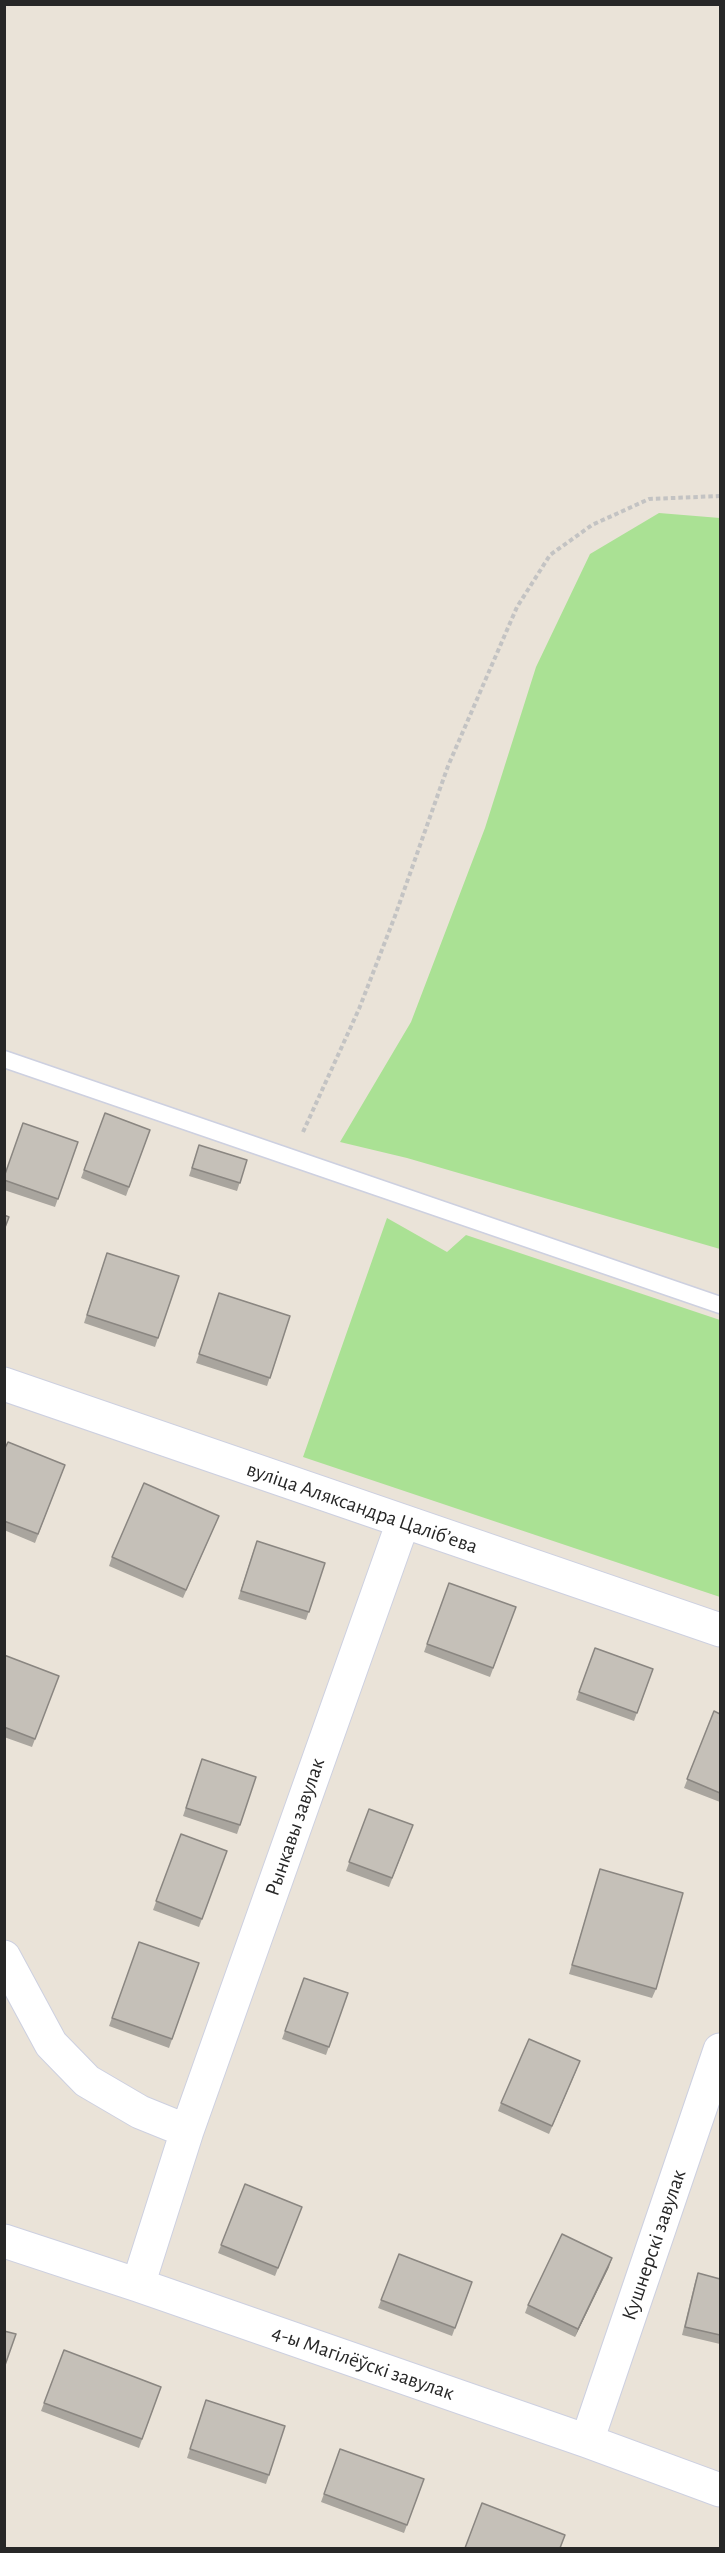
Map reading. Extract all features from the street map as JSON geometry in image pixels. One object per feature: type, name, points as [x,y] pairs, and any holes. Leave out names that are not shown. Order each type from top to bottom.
[{"type":"street","name":"вуліца Аляксандра Цалібʼева","points":[[4,1384],[720,1630]]},
{"type":"street","name":"Рынкавы завулак","points":[[138,2285],[187,2131],[402,1522]]},
{"type":"street","points":[[4,1957],[51,2044],[87,2081],[140,2112],[187,2131]]},
{"type":"street","name":"Кушнерскі завулак","points":[[587,2441],[720,2050]]},
{"type":"street","name":"4-ы Магілёўскі завулак","points":[[4,2241],[138,2285],[587,2441],[720,2490]]},
{"type":"lane","points":[[4,1059],[720,1305]]},
{"type":"path","points":[[291,1158],[359,1009],[395,916],[448,766],[517,607],[550,555],[592,525],[649,499],[720,496]]},
{"type":"green space","points":[[659,513],[720,518],[720,1249],[407,1158],[340,1142],[411,1022],[485,828],[536,667],[590,554]]},
{"type":"green space","points":[[387,1218],[447,1252],[466,1235],[720,1320],[720,1597],[303,1457]]},
{"type":"building","points":[[105,1113],[150,1130],[129,1187],[84,1170]]},
{"type":"building","points":[[23,1123],[78,1142],[58,1199],[4,1180]]},
{"type":"building","points":[[199,1145],[247,1160],[240,1183],[192,1168]]},
{"type":"building","points":[[4,1215],[9,1217],[4,1230]]},
{"type":"building","points":[[107,1253],[179,1276],[158,1338],[87,1315]]},
{"type":"building","points":[[219,1293],[290,1316],[270,1378],[199,1354]]},
{"type":"building","points":[[8,1442],[65,1465],[38,1534],[4,1521],[4,1450]]},
{"type":"building","points":[[144,1483],[219,1516],[186,1590],[112,1557]]},
{"type":"building","points":[[257,1541],[325,1563],[309,1612],[241,1591]]},
{"type":"building","points":[[449,1583],[516,1607],[493,1668],[427,1644]]},
{"type":"building","points":[[595,1648],[653,1669],[637,1713],[579,1692]]},
{"type":"building","points":[[4,1655],[59,1676],[35,1739],[4,1727]]},
{"type":"building","points":[[714,1711],[720,1714],[720,1793],[687,1779]]},
{"type":"building","points":[[202,1759],[256,1777],[240,1825],[186,1808]]},
{"type":"building","points":[[369,1809],[413,1825],[392,1878],[349,1862]]},
{"type":"building","points":[[181,1834],[227,1851],[202,1919],[156,1901]]},
{"type":"building","points":[[600,1869],[683,1893],[656,1989],[572,1965]]},
{"type":"building","points":[[139,1942],[199,1963],[172,2039],[112,2018]]},
{"type":"building","points":[[304,1978],[348,1993],[329,2047],[285,2031]]},
{"type":"building","points":[[529,2039],[580,2061],[552,2126],[501,2103]]},
{"type":"building","points":[[245,2184],[302,2207],[278,2268],[221,2245]]},
{"type":"building","points":[[562,2234],[612,2258],[578,2329],[528,2305]]},
{"type":"building","points":[[399,2254],[472,2282],[455,2328],[381,2300]]},
{"type":"building","points":[[698,2273],[720,2279],[720,2335],[685,2327]]},
{"type":"building","points":[[4,2331],[16,2334],[4,2368]]},
{"type":"building","points":[[64,2350],[161,2387],[142,2439],[44,2403]]},
{"type":"building","points":[[206,2400],[285,2426],[269,2475],[190,2449]]},
{"type":"building","points":[[340,2449],[424,2479],[407,2525],[324,2494]]},
{"type":"building","points":[[482,2503],[565,2535],[560,2548],[465,2548]]}]
